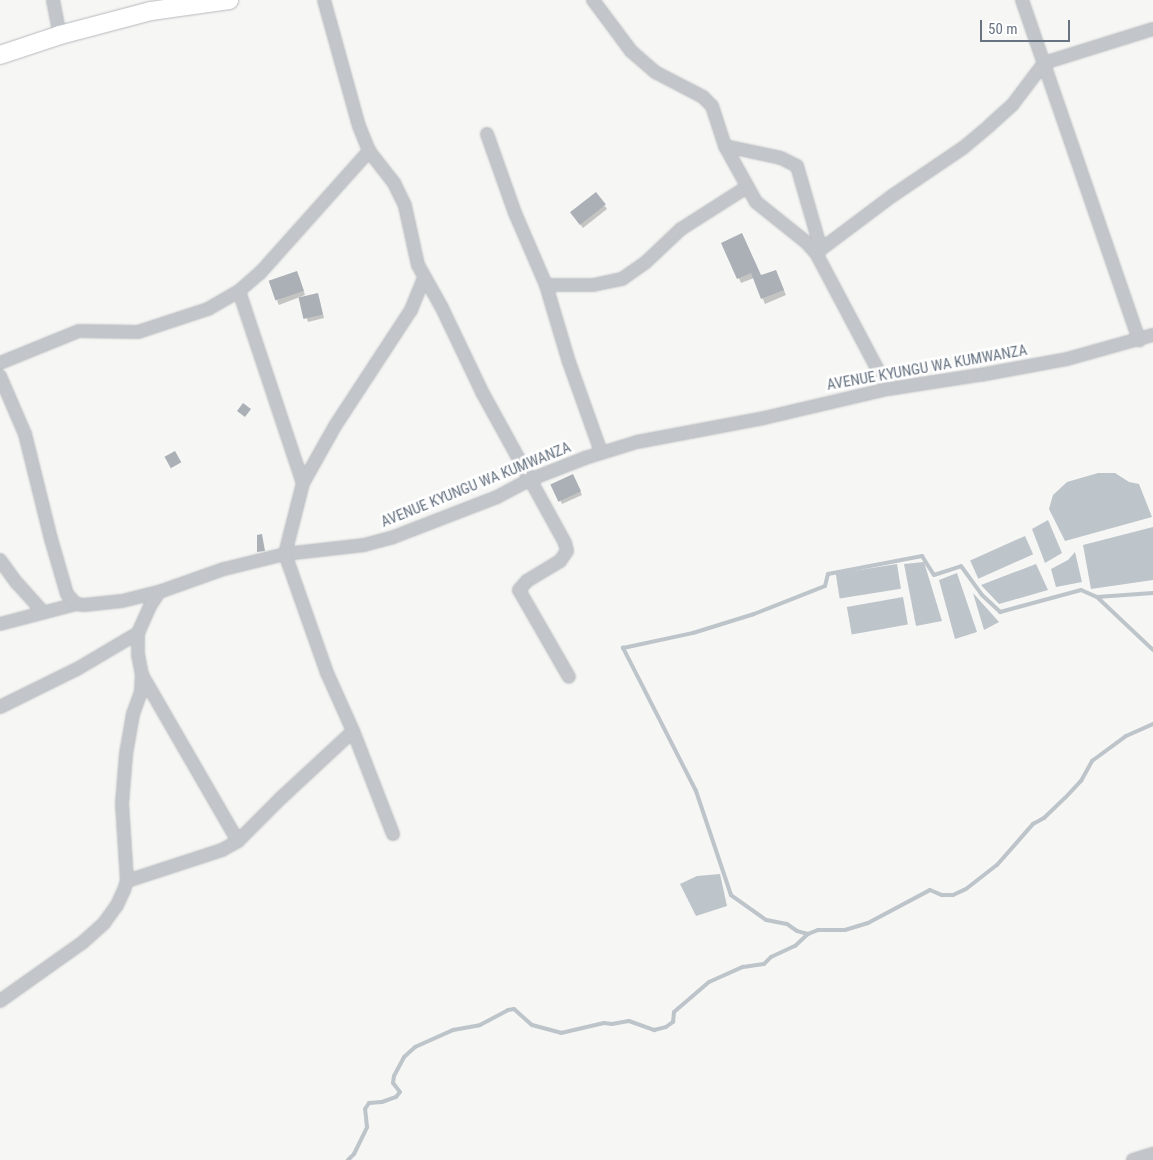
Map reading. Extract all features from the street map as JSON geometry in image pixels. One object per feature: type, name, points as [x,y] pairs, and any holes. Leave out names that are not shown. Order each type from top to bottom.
[{"type":"street","points":[[53,0],[60,35]]},
{"type":"street","points":[[324,0],[360,126],[369,151],[394,183],[405,206],[413,251],[424,278],[565,543],[567,551],[560,561],[520,586],[520,595],[569,677]]},
{"type":"street","points":[[592,0],[631,51],[655,72],[703,98],[712,106],[725,146],[747,188],[766,211],[819,251]]},
{"type":"street","points":[[1022,0],[1139,340]]},
{"type":"street","points":[[0,55],[60,35],[151,11],[219,1]]},
{"type":"street","points":[[819,251],[892,196],[963,148],[990,126],[1012,104],[1044,64],[1153,29]]},
{"type":"street","points":[[487,134],[515,213],[546,285],[569,362],[602,452]]},
{"type":"street","points":[[725,146],[780,158],[797,166],[819,251],[888,389]]},
{"type":"street","points":[[0,363],[79,331],[138,332],[208,309],[239,291],[260,273],[369,151]]},
{"type":"street","points":[[546,285],[593,285],[622,279],[645,263],[681,229],[747,188]]},
{"type":"street","points":[[393,834],[353,731],[327,673],[285,554],[303,483],[335,426],[411,310],[424,278]]},
{"type":"street","points":[[239,291],[303,483]]},
{"type":"street","points":[[411,310],[435,296]]},
{"type":"street","name":"AVENUE KYUNGU WA KUMWANZA","points":[[0,624],[76,604],[84,605],[122,601],[159,592],[224,569],[285,554],[364,545],[391,538],[497,497],[530,480],[602,452],[637,442],[764,418],[888,389],[1067,359],[1153,335]]},
{"type":"street","points":[[0,376],[26,434],[51,539],[67,594],[76,604]]},
{"type":"street","points":[[0,560],[17,584],[42,612]]},
{"type":"street","points":[[2,996],[82,943],[104,923],[117,905],[127,881],[122,804],[126,754],[133,714],[141,692],[142,675],[138,656],[138,633],[150,606],[159,592]]},
{"type":"street","points":[[0,707],[77,669],[138,633]]},
{"type":"street","points":[[142,675],[238,841]]},
{"type":"street","points":[[127,881],[222,850],[238,841],[280,798],[353,731]]},
{"type":"street","points":[[1133,1160],[1153,1154]]},
{"type":"shaded area","points":[[1098,473],[1115,473],[1129,482],[1139,484],[1152,517],[1065,541],[1049,509],[1053,495],[1067,482]]},
{"type":"shaded area","points":[[1048,520],[1062,553],[1045,563],[1032,529]]},
{"type":"shaded area","points":[[1153,527],[1153,580],[1091,589],[1083,545]]},
{"type":"shaded area","points":[[1025,536],[1033,554],[978,579],[970,560]]},
{"type":"shaded area","points":[[1075,552],[1082,582],[1056,587],[1051,569],[1068,560]]},
{"type":"shaded area","points":[[924,562],[942,621],[916,626],[904,564]]},
{"type":"shaded area","points":[[897,564],[901,589],[840,598],[836,574]]},
{"type":"shaded area","points":[[1036,564],[1048,590],[999,604],[981,585]]},
{"type":"shaded area","points":[[957,573],[977,632],[955,639],[939,580]]},
{"type":"shaded area","points":[[973,593],[999,622],[984,630]]},
{"type":"shaded area","points":[[903,597],[908,625],[852,634],[847,607]]},
{"type":"shaded area","points":[[720,874],[727,906],[696,916],[680,884],[697,876]]},
{"type":"building","points":[[596,192],[606,205],[580,225],[570,212]]},
{"type":"building","points":[[742,233],[761,275],[776,270],[784,290],[761,299],[751,273],[737,279],[721,243]]},
{"type":"building","points":[[297,271],[304,291],[275,301],[269,281]]},
{"type":"building","points":[[318,293],[323,314],[303,319],[299,297]]},
{"type":"building","points":[[243,403],[251,409],[245,417],[237,411]]},
{"type":"building","points":[[175,451],[181,462],[171,468],[165,457]]},
{"type":"building","points":[[573,474],[581,491],[558,502],[550,485]]},
{"type":"building","points":[[262,534],[265,551],[257,552],[257,535]]},
{"type":"waterway","points":[[808,934],[797,931],[787,924],[766,920],[731,895],[696,791],[623,648],[693,633],[754,614],[825,586],[828,574],[922,556],[934,575],[961,566],[982,595],[1000,612],[1081,590],[1097,597],[1153,593]]},
{"type":"waterway","points":[[1097,597],[1153,650]]},
{"type":"waterway","points":[[348,1160],[354,1154],[367,1127],[365,1109],[369,1103],[382,1102],[396,1097],[400,1092],[393,1083],[394,1076],[404,1057],[415,1047],[453,1030],[480,1025],[508,1010],[514,1009],[532,1025],[561,1033],[604,1023],[612,1024],[629,1021],[654,1030],[666,1027],[673,1022],[674,1012],[709,982],[743,967],[764,964],[771,957],[795,946],[808,934],[818,930],[845,930],[868,923],[930,890],[942,895],[953,895],[966,889],[997,865],[1033,824],[1044,818],[1065,798],[1081,781],[1092,761],[1126,736],[1153,724]]}]
